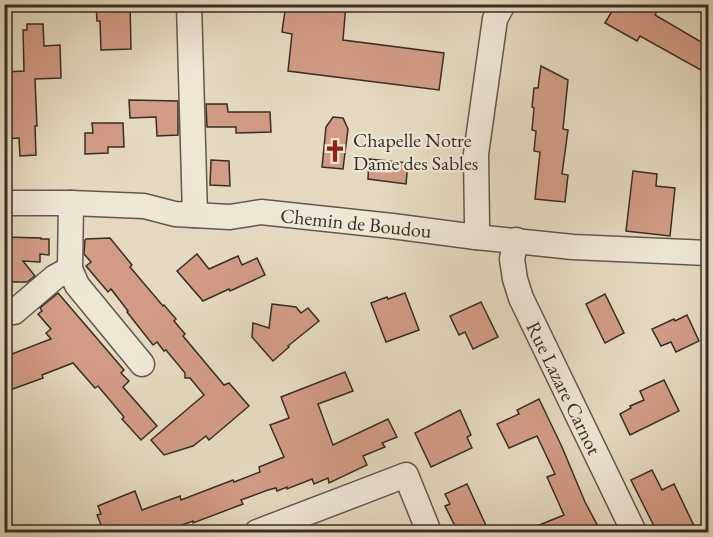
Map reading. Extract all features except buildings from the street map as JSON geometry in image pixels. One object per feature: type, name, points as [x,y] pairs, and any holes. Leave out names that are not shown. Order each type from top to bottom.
[{"type":"street","points":[[189,4],[195,215]]},
{"type":"street","points":[[476,237],[476,154],[495,19],[503,4]]},
{"type":"street","name":"Chemin de Boudou","points":[[4,203],[144,206],[175,214],[230,217],[261,213],[590,248],[708,254]]},
{"type":"street","points":[[71,203],[70,269],[77,285],[142,364]]},
{"type":"street","name":"Rue Lazare Carnot","points":[[516,240],[512,259],[521,298],[634,532]]},
{"type":"street","points":[[14,312],[55,277],[70,269]]},
{"type":"street","points":[[257,532],[406,476],[429,532]]},
{"type":"place","name":"Chapelle Notre Dame des Sables","points":[[335,151]]}]
